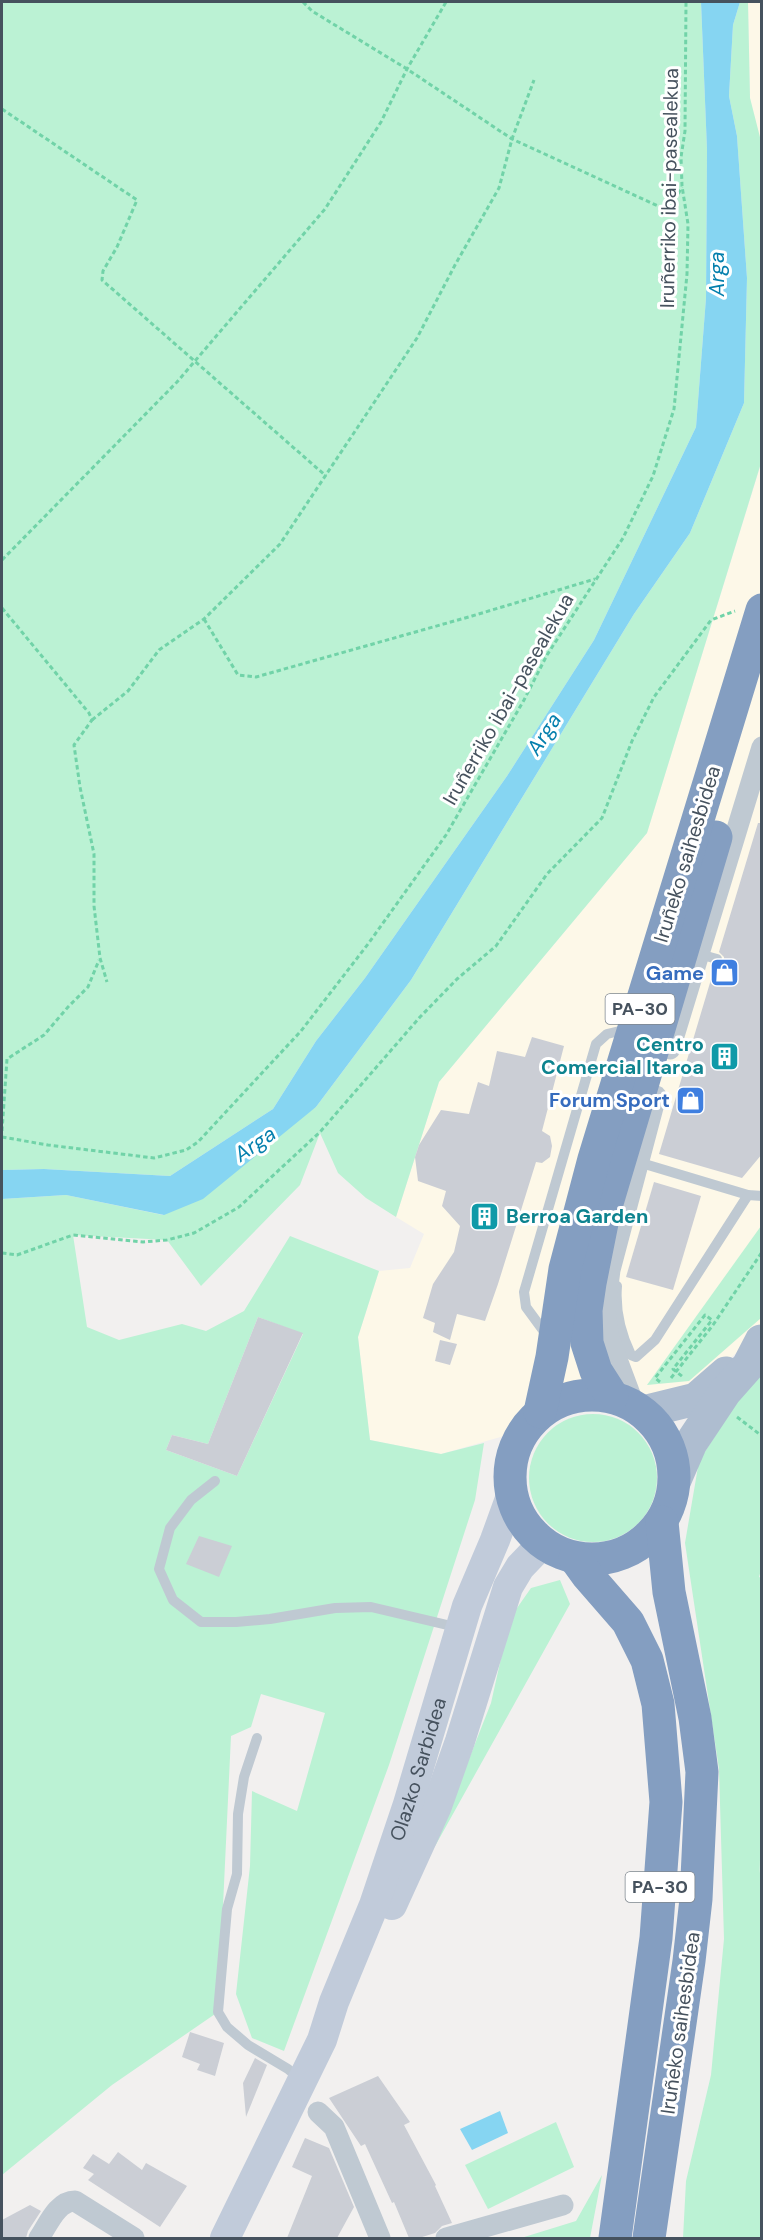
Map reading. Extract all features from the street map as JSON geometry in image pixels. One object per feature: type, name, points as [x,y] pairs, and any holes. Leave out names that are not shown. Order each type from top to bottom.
[{"type":"highway","name":"Iruñeko saihesbidea","points":[[540,1412],[554,1345],[565,1269],[594,1159],[634,1028],[752,611]]},
{"type":"highway","name":"Iruñeko saihesbidea","points":[[630,1405],[596,1371],[587,1343],[586,1310],[604,1214],[762,688]]},
{"type":"highway","name":"PA-30","points":[[587,1394],[630,1405],[652,1419],[673,1458],[675,1480],[671,1502],[662,1522],[639,1545],[608,1558],[575,1558],[559,1552],[543,1543],[523,1522],[512,1496],[510,1465],[520,1436],[540,1412],[562,1399],[587,1394]]},
{"type":"highway","name":"Iruñeko saihesbidea","points":[[649,2238],[689,1961],[697,1889],[702,1772],[696,1718],[669,1592],[662,1522]]},
{"type":"highway","name":"Iruñeko saihesbidea","points":[[575,1558],[628,1622],[647,1660],[658,1704],[666,1802],[656,1938],[615,2238]]},
{"type":"highway","points":[[664,2238],[668,2187],[690,2034],[689,1961]]},
{"type":"main road","points":[[630,1405],[696,1399],[761,1341]]},
{"type":"main road","points":[[675,1480],[691,1443],[725,1392],[748,1366],[761,1341]]},
{"type":"street","points":[[630,1405],[609,1338],[605,1310],[610,1270],[638,1162],[708,957],[762,747]]},
{"type":"street","name":"Olazko Sarbidea","points":[[322,2040],[334,2002],[374,1905],[404,1815],[467,1606],[512,1496]]},
{"type":"street","name":"Olazko Sarbidea","points":[[225,2238],[322,2040],[346,2005],[437,1806],[460,1741],[508,1587],[520,1567],[543,1543]]},
{"type":"street","points":[[318,2112],[334,2127],[380,2238]]},
{"type":"street","points":[[39,2238],[61,2204],[68,2201],[75,2201],[134,2238]]},
{"type":"street","points":[[446,2238],[563,2205]]},
{"type":"lane","points":[[638,1162],[748,1195],[762,1196]]},
{"type":"lane","points":[[618,1235],[617,1318],[631,1355],[636,1357],[655,1340],[748,1195]]},
{"type":"lane","points":[[215,1481],[190,1500],[170,1528],[159,1569],[173,1600],[201,1622],[236,1622],[335,1608],[371,1607],[460,1628]]},
{"type":"lane","points":[[257,1738],[244,1777],[238,1814],[237,1874],[226,1909],[218,2012],[227,2027],[248,2045],[288,2069],[302,2081]]},
{"type":"path","points":[[303,2],[312,11],[407,69],[512,139],[669,212],[682,186]]},
{"type":"path","points":[[2,560],[177,382],[325,209],[381,122],[407,69],[446,2]]},
{"type":"path","name":"Iruñerriko ibai-pasealekua","points":[[2,1137],[154,1158],[186,1150],[198,1142],[301,1031],[368,944],[446,835],[519,710],[547,655],[623,538],[653,476],[674,409],[687,274],[687,224],[682,186],[686,2]]},
{"type":"path","points":[[107,982],[100,958],[94,906],[94,854],[74,745],[92,720],[128,691],[159,650],[204,619],[280,544],[417,338],[499,188],[512,139],[534,80]]},
{"type":"path","points":[[2,109],[137,200],[117,247],[103,271],[102,280],[326,477]]},
{"type":"path","points":[[204,619],[238,675],[256,677],[596,579]]},
{"type":"path","points":[[2,608],[89,712],[92,720]]},
{"type":"path","points":[[2,1253],[16,1255],[73,1235],[143,1242],[167,1240],[194,1233],[238,1207],[320,1132],[420,1017],[458,979],[496,946],[548,874],[602,818],[632,741],[654,697],[711,620],[723,614],[752,611]]},
{"type":"path","points":[[2,1131],[7,1059],[44,1035],[88,987],[100,958]]},
{"type":"path","points":[[669,1380],[720,1315],[762,1252]]},
{"type":"path","points":[[664,1386],[656,1378],[705,1315],[712,1320],[673,1369],[680,1375]]},
{"type":"shaded area","points":[[748,2],[761,2],[761,144],[750,98]]},
{"type":"shaded area","points":[[761,464],[761,1331],[709,1377],[657,1397],[591,1383],[572,1387],[536,1399],[516,1414],[504,1436],[441,1454],[370,1440],[358,1337],[379,1271],[410,1268],[424,1234],[396,1217],[439,1082],[647,833]]},
{"type":"green space","points":[[2,2],[701,2],[707,150],[706,298],[696,427],[594,640],[507,776],[365,978],[316,1041],[273,1109],[170,1176],[44,1169],[2,1170]]},
{"type":"green space","points":[[740,2],[748,2],[750,98],[762,145],[761,463],[647,833],[439,1082],[396,1217],[366,1198],[338,1173],[320,1133],[300,1185],[201,1286],[167,1240],[73,1235],[87,1327],[119,1340],[182,1324],[206,1331],[244,1311],[290,1236],[379,1271],[358,1337],[370,1440],[441,1454],[484,1443],[475,1500],[389,1765],[284,2051],[252,2038],[236,1994],[250,1866],[252,1791],[297,1811],[325,1713],[261,1694],[251,1727],[231,1736],[218,2012],[112,2085],[2,2175],[2,1199],[66,1195],[163,1215],[316,1107],[411,980],[634,614],[690,533],[744,403],[747,278],[737,136],[729,96],[733,25]],"holes":[[[258,1317],[303,1334],[237,1476],[166,1450],[172,1435],[208,1444]]]},
{"type":"green space","points":[[761,1226],[761,1318],[689,1381],[647,1385]]},
{"type":"green space","points":[[761,1364],[762,1567],[759,1577],[762,1578],[761,1880],[759,1860],[762,1901],[761,2238],[683,2238],[686,2181],[711,2075],[724,1939],[719,1769],[685,1543],[699,1461]]},
{"type":"green space","points":[[593,1414],[617,1419],[638,1433],[652,1454],[657,1478],[652,1502],[638,1523],[617,1537],[593,1542],[569,1537],[548,1523],[534,1502],[529,1478],[534,1454],[548,1433],[569,1419]]},
{"type":"green space","points":[[560,1580],[570,1604],[434,1848],[491,1703],[510,1618],[531,1588]]},
{"type":"green space","points":[[556,2122],[574,2167],[488,2209],[465,2165]]},
{"type":"green space","points":[[602,2175],[590,2238],[521,2238],[576,2221]]},
{"type":"water","name":"Arga","points":[[701,2],[740,2],[733,25],[729,96],[737,136],[747,278],[744,403],[690,533],[634,614],[411,980],[316,1107],[203,1199],[164,1215],[66,1195],[2,1199],[2,1170],[44,1169],[170,1176],[273,1109],[316,1041],[365,978],[507,776],[594,640],[696,427],[706,298],[707,150]]},
{"type":"water","points":[[500,2111],[508,2133],[472,2150],[460,2129]]},
{"type":"building","name":"Centro Comercial Itaroa","points":[[758,823],[762,823],[762,1154],[742,1178],[659,1154],[715,966],[724,962],[724,957],[719,952]]},
{"type":"building","name":"Berroa Garden","points":[[532,1037],[564,1046],[542,1131],[550,1136],[552,1146],[550,1157],[542,1163],[536,1162],[485,1321],[457,1314],[450,1340],[433,1332],[435,1323],[423,1318],[433,1284],[454,1252],[460,1226],[442,1206],[446,1191],[418,1181],[415,1157],[419,1145],[441,1110],[469,1114],[478,1082],[489,1086],[497,1051],[525,1057]]},
{"type":"building","points":[[654,1182],[701,1196],[673,1290],[626,1277]]},
{"type":"building","points":[[258,1317],[303,1333],[237,1476],[166,1450],[172,1435],[208,1444]]},
{"type":"building","points":[[440,1340],[457,1344],[450,1365],[435,1361]]},
{"type":"building","points":[[199,1536],[232,1546],[219,1577],[186,1564]]},
{"type":"building","points":[[190,2032],[224,2043],[215,2076],[197,2070],[200,2064],[182,2057]]},
{"type":"building","points":[[255,2058],[267,2065],[246,2117],[243,2083]]},
{"type":"building","points":[[378,2076],[410,2122],[404,2125],[436,2185],[452,2223],[442,2226],[435,2233],[419,2238],[409,2238],[365,2144],[361,2146],[329,2098]]},
{"type":"building","points":[[305,2138],[329,2148],[354,2207],[337,2238],[287,2238],[312,2176],[292,2167]]},
{"type":"building","points":[[118,2152],[142,2170],[146,2163],[187,2186],[160,2227],[88,2180],[94,2174],[83,2168],[93,2154],[109,2164]]},
{"type":"building","points":[[30,2205],[41,2211],[26,2238],[2,2238],[2,2220]]},
{"type":"place","name":"Game","points":[[725,973]]},
{"type":"place","name":"Centro Comercial Itaroa","points":[[725,1056]]},
{"type":"place","name":"Forum Sport","points":[[691,1100]]},
{"type":"place","name":"Berroa Garden","points":[[485,1216]]}]
